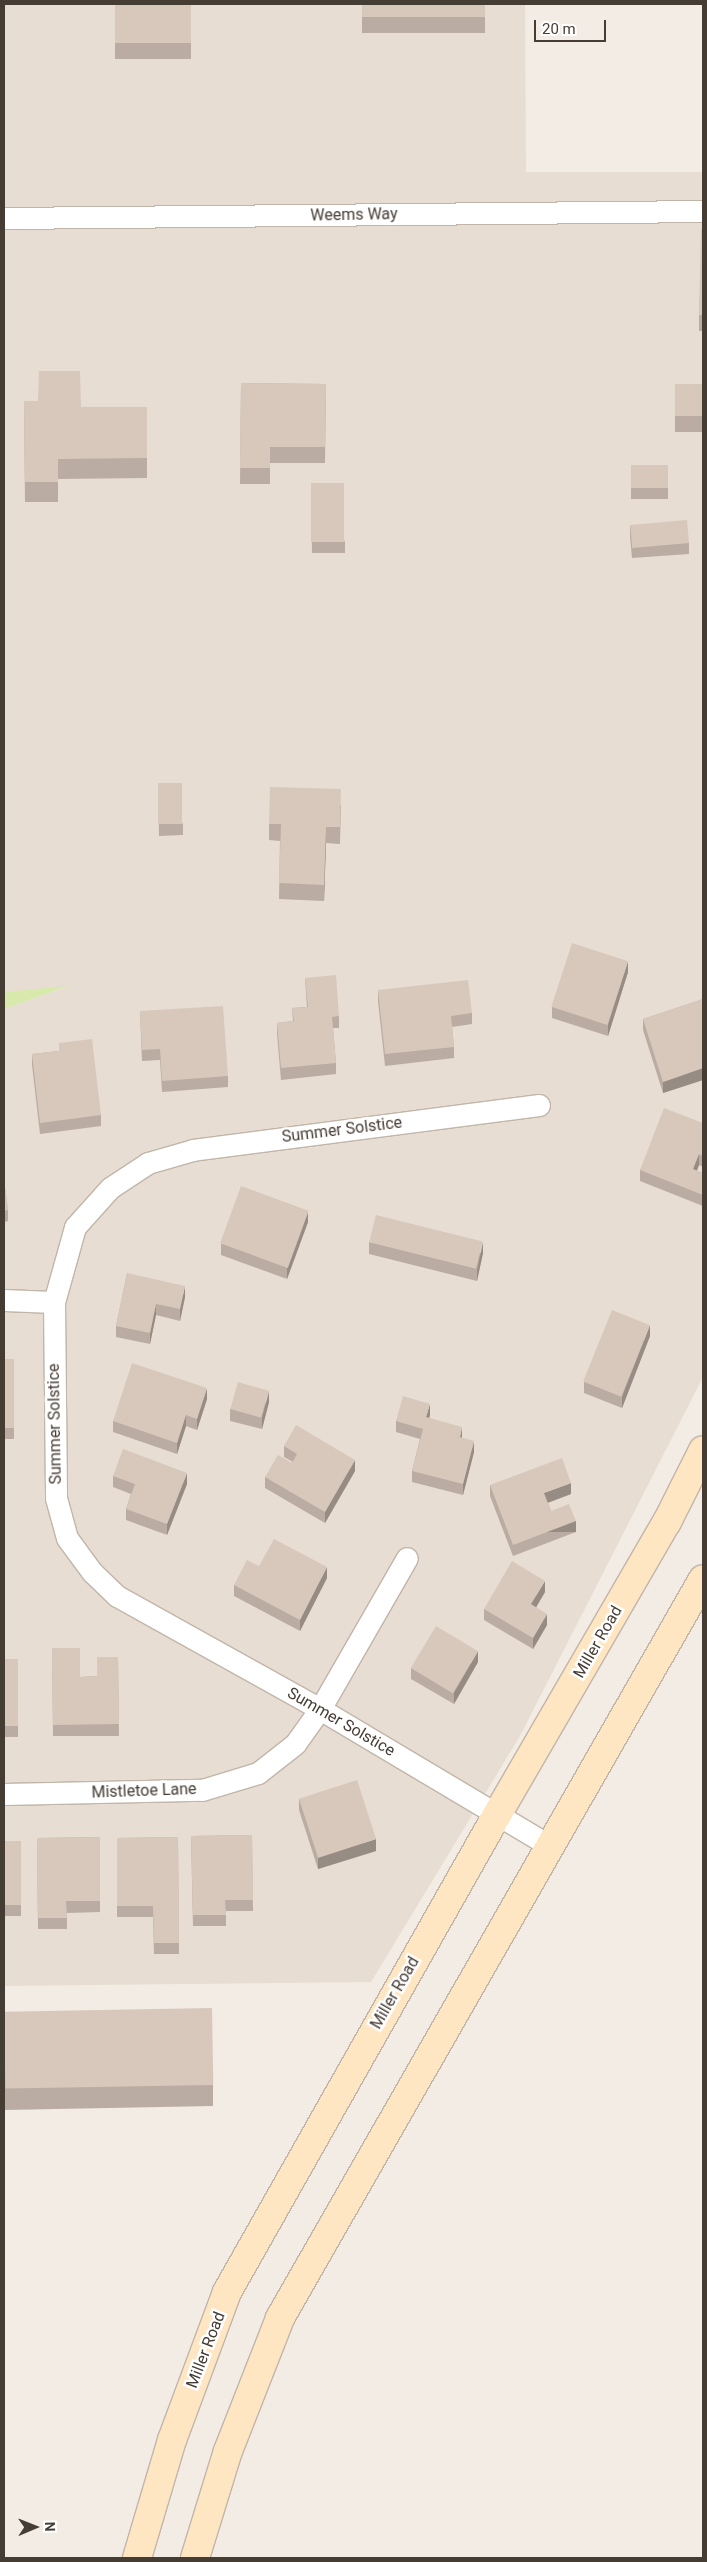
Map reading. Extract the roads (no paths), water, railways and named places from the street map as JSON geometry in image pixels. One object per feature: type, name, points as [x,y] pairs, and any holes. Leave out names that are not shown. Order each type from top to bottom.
[{"type":"main road","name":"Miller Road","points":[[137,2558],[172,2440],[227,2292],[498,1813],[668,1522],[703,1450]]},
{"type":"main road","points":[[195,2558],[228,2451],[280,2318],[703,1579]]},
{"type":"street","name":"Weems Way","points":[[4,218],[703,210]]},
{"type":"street","name":"Summer Solstice","points":[[538,1105],[193,1150],[148,1163],[110,1188],[75,1227],[54,1302],[56,1498],[67,1538],[92,1572],[117,1596],[320,1709],[498,1813],[550,1846]]},
{"type":"street","points":[[4,1300],[54,1302]]},
{"type":"street","name":"Mistletoe Lane","points":[[4,1794],[202,1790],[258,1773],[295,1744],[320,1709],[407,1558]]}]
